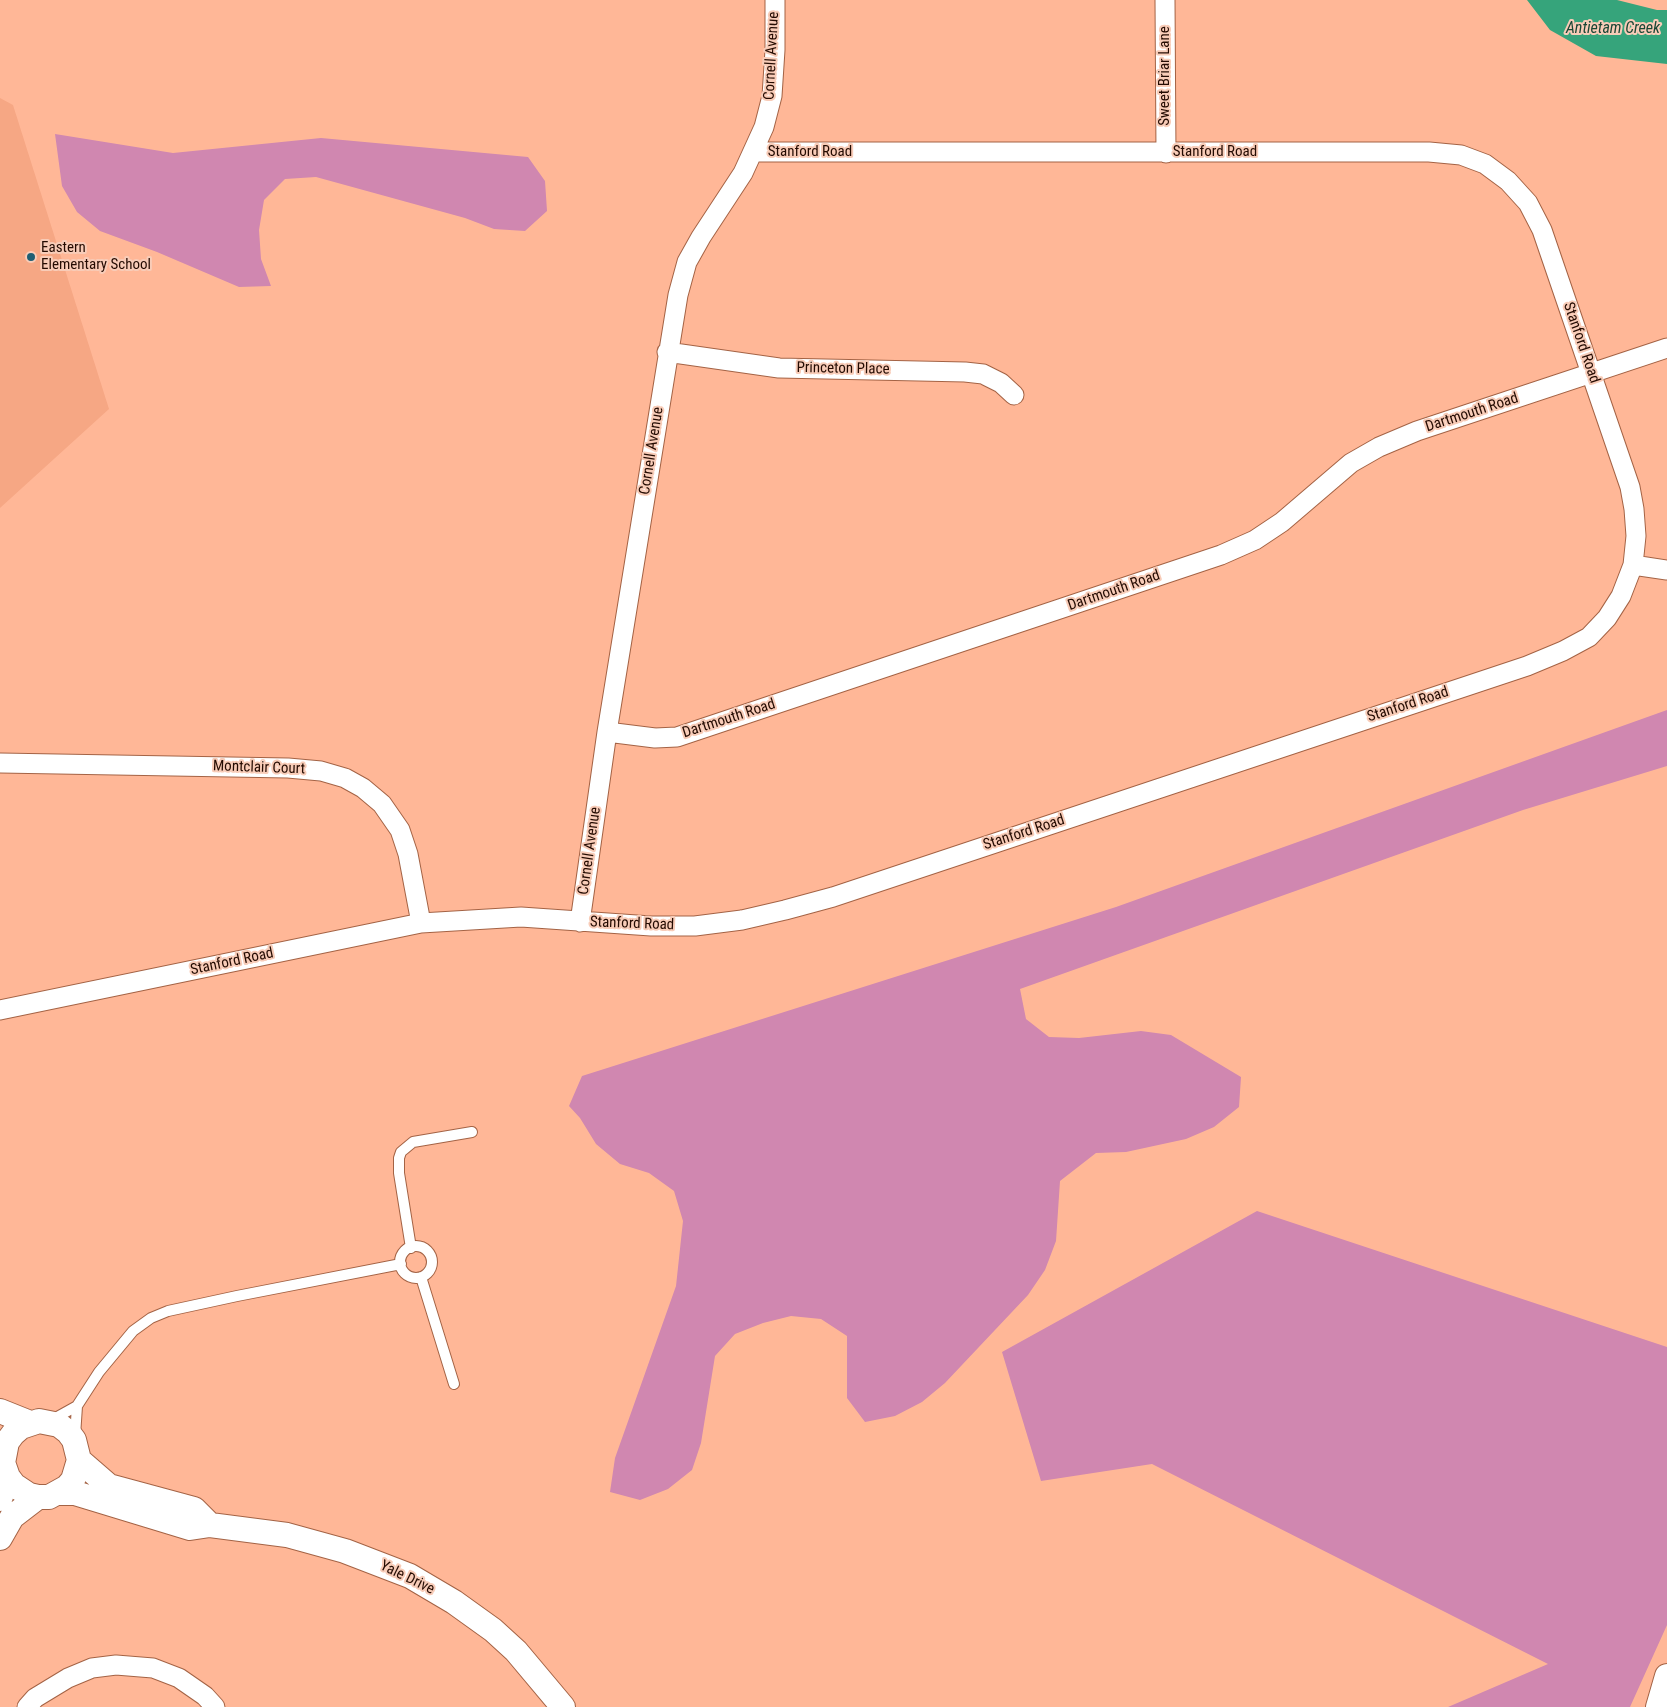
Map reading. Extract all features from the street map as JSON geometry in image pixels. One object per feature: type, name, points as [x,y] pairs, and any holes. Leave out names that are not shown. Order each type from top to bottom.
[{"type":"street","name":"Cornell Avenue","points":[[580,922],[607,732],[667,352],[678,295],[687,262],[743,173],[764,127],[772,96],[775,50],[775,0]]},
{"type":"street","name":"Sweet Briar Lane","points":[[1165,0],[1166,153]]},
{"type":"street","name":"Stanford Road","points":[[0,1010],[421,923],[521,917],[580,922],[695,926],[742,920],[785,910],[833,897],[1527,666],[1563,651],[1589,637],[1607,618],[1621,596],[1633,565],[1636,536],[1630,487],[1542,230],[1528,203],[1508,181],[1484,164],[1461,155],[1429,152],[754,152]]},
{"type":"street","name":"Dartmouth Road","points":[[607,732],[655,738],[677,737],[1220,555],[1255,540],[1282,522],[1351,463],[1379,447],[1417,431],[1667,348]]},
{"type":"street","name":"Princeton Place","points":[[667,352],[779,368],[983,374],[1001,382],[1014,395]]},
{"type":"street","points":[[1633,565],[1667,570]]},
{"type":"street","name":"Montclair Court","points":[[0,763],[288,768],[321,771],[345,778],[363,788],[382,804],[400,830],[408,854],[421,923]]},
{"type":"street","points":[[0,1411],[39,1422],[59,1425],[77,1450],[109,1486],[194,1509],[210,1525]]},
{"type":"street","name":"Yale Drive","points":[[39,1422],[21,1427],[7,1442],[3,1473],[21,1491],[48,1495],[75,1493],[190,1528],[210,1525],[287,1535],[345,1551],[410,1576],[454,1602],[493,1630],[516,1651],[563,1707]]},
{"type":"street","points":[[0,1538],[12,1517],[73,1480],[77,1450]]},
{"type":"street","points":[[27,1707],[35,1698],[68,1678],[92,1668],[116,1665],[153,1668],[179,1678],[205,1696],[215,1707]]},
{"type":"street","points":[[1658,1707],[1667,1676]]},
{"type":"lane","points":[[411,1248],[399,1173],[401,1152],[414,1142],[472,1132]]},
{"type":"lane","points":[[421,1247],[431,1258],[431,1268],[421,1277],[409,1276],[405,1273],[401,1264],[403,1254],[411,1248],[421,1247]]},
{"type":"lane","points":[[39,1422],[77,1406],[118,1347],[133,1331],[152,1318],[168,1311],[401,1264]]},
{"type":"lane","points":[[421,1277],[454,1384]]},
{"type":"lane","points":[[77,1406],[77,1450]]},
{"type":"shaded area","name":"Eastern Elementary School","points":[[0,98],[13,105],[109,409],[0,508]]},
{"type":"shaded area","points":[[55,134],[173,153],[321,138],[528,157],[545,181],[547,211],[525,231],[494,229],[465,218],[316,177],[285,179],[264,200],[259,230],[261,259],[271,286],[239,287],[157,252],[100,231],[77,212],[62,186]]},
{"type":"shaded area","points":[[1667,710],[1667,766],[1523,810],[1020,989],[1026,1019],[1049,1037],[1079,1038],[1141,1031],[1171,1035],[1241,1077],[1239,1107],[1214,1127],[1186,1139],[1126,1152],[1096,1153],[1060,1181],[1056,1241],[1045,1270],[1028,1295],[945,1383],[922,1402],[895,1416],[865,1422],[847,1398],[847,1336],[821,1319],[791,1316],[763,1323],[735,1334],[715,1356],[701,1443],[692,1470],[668,1489],[640,1500],[610,1492],[615,1458],[676,1286],[683,1221],[674,1191],[649,1173],[620,1164],[596,1144],[580,1118],[569,1106],[582,1076],[1116,907]]},
{"type":"shaded area","points":[[1257,1211],[1667,1347],[1667,1625],[1630,1707],[1448,1707],[1548,1664],[1152,1464],[1041,1481],[1002,1352]]},
{"type":"water","name":"Antietam Creek","points":[[1527,0],[1617,0],[1657,10],[1667,10],[1667,64],[1596,56],[1550,30]]},
{"type":"place","name":"Eastern Elementary School","points":[[31,257]]}]
